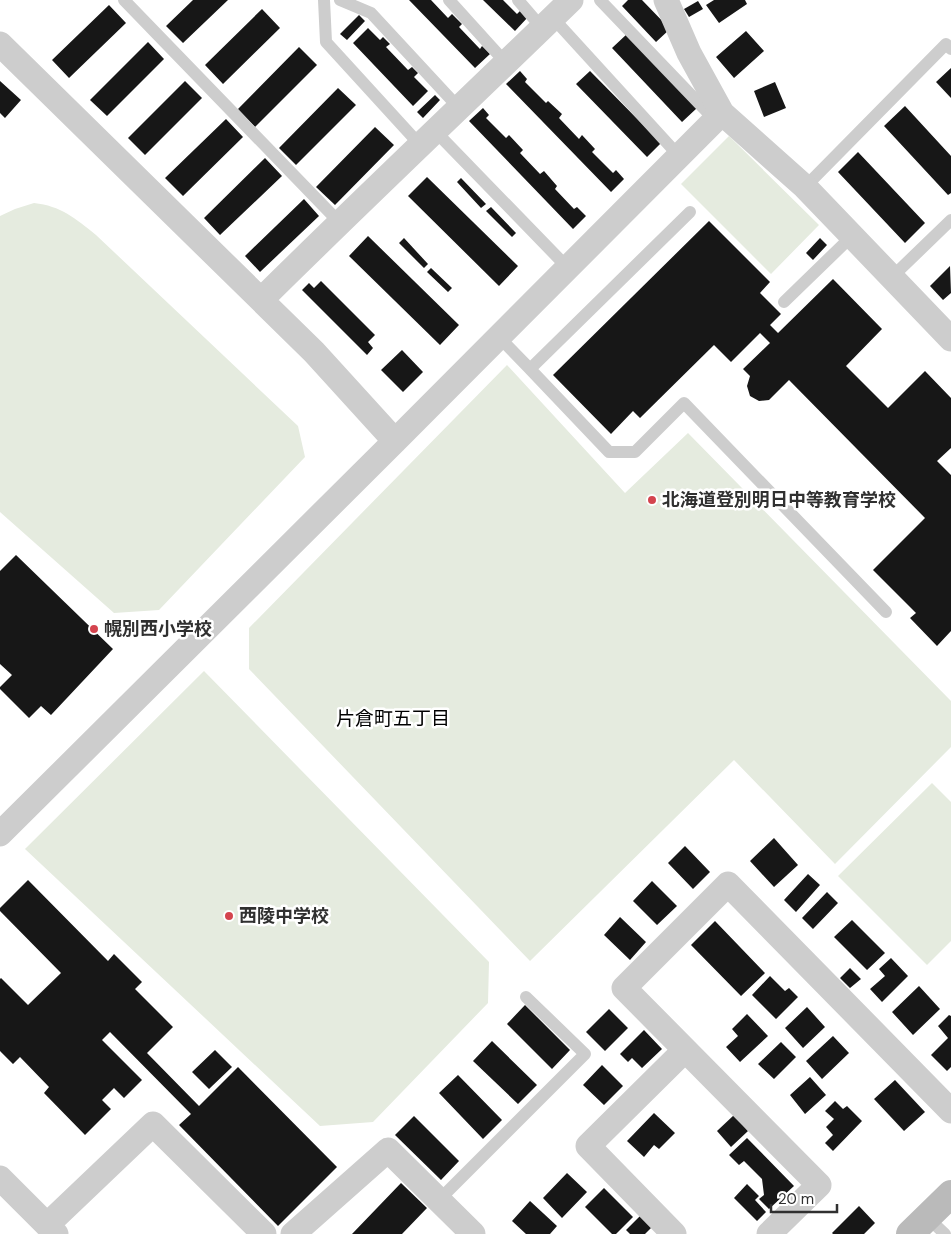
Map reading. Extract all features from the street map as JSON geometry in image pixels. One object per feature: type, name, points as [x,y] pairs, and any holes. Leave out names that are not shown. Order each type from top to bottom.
[{"type":"main road","points":[[927,1228],[951,1194]]},
{"type":"street","points":[[261,300],[339,222],[571,0]]},
{"type":"street","points":[[666,0],[718,116],[805,187],[892,278],[948,329]]},
{"type":"street","points":[[0,44],[314,352],[396,441]]},
{"type":"street","points":[[0,834],[396,441],[718,116]]},
{"type":"street","points":[[769,1234],[819,1185],[624,988],[728,884],[951,1111]]},
{"type":"street","points":[[674,1234],[588,1146],[685,1050]]},
{"type":"street","points":[[0,1178],[52,1230],[152,1124],[264,1234]]},
{"type":"street","points":[[293,1234],[388,1150],[439,1200],[465,1231]]},
{"type":"lane","points":[[124,0],[339,222]]},
{"type":"lane","points":[[324,0],[326,42],[568,268]]},
{"type":"lane","points":[[340,0],[370,13],[459,108]]},
{"type":"lane","points":[[449,0],[506,63]]},
{"type":"lane","points":[[518,0],[547,23],[679,156]]},
{"type":"lane","points":[[600,0],[718,116]]},
{"type":"lane","points":[[805,187],[946,44],[951,49]]},
{"type":"lane","points":[[530,369],[690,212]]},
{"type":"lane","points":[[892,278],[951,220]]},
{"type":"lane","points":[[784,302],[852,236]]},
{"type":"lane","points":[[498,337],[608,452],[635,452],[684,403],[886,612]]},
{"type":"lane","points":[[439,1200],[585,1054],[526,997]]},
{"type":"shaded area","points":[[729,136],[819,225],[771,274],[681,184]]},
{"type":"shaded area","points":[[34,203],[60,210],[96,235],[298,426],[305,457],[159,610],[114,613],[0,512],[0,216]]},
{"type":"shaded area","points":[[507,365],[625,493],[688,433],[951,701],[951,747],[835,864],[734,760],[530,961],[249,669],[249,628]]},
{"type":"shaded area","points":[[204,671],[489,962],[488,1003],[373,1122],[320,1126],[25,849]]},
{"type":"shaded area","points":[[932,783],[951,802],[951,941],[927,965],[838,876]]},
{"type":"building","points":[[193,0],[228,0],[183,43],[166,26]]},
{"type":"building","points":[[409,0],[431,0],[448,18],[452,14],[462,24],[459,27],[480,49],[482,46],[490,54],[475,68]]},
{"type":"building","points":[[483,0],[503,0],[517,14],[521,10],[528,17],[515,31]]},
{"type":"building","points":[[628,0],[642,0],[670,29],[656,42],[622,6]]},
{"type":"building","points":[[714,0],[745,0],[747,4],[719,23],[706,5]]},
{"type":"building","points":[[698,1],[703,9],[689,17],[684,9]]},
{"type":"building","points":[[109,5],[126,23],[69,78],[52,60]]},
{"type":"building","points":[[262,9],[280,28],[223,84],[205,65]]},
{"type":"building","points":[[359,15],[365,21],[347,40],[340,34]]},
{"type":"building","points":[[368,28],[380,40],[383,37],[390,44],[386,47],[408,70],[412,67],[418,73],[414,77],[428,91],[413,106],[353,43]]},
{"type":"building","points":[[746,31],[764,51],[734,78],[716,57]]},
{"type":"building","points":[[627,34],[697,108],[682,122],[612,48]]},
{"type":"building","points":[[148,42],[164,59],[107,116],[90,100]]},
{"type":"building","points":[[299,47],[317,65],[255,127],[238,109]]},
{"type":"building","points":[[951,68],[951,98],[936,82]]},
{"type":"building","points":[[520,71],[527,79],[525,82],[546,103],[548,101],[562,114],[559,118],[579,139],[582,135],[595,149],[592,152],[613,173],[616,170],[624,179],[611,192],[506,84]]},
{"type":"building","points":[[590,71],[661,143],[647,157],[576,84]]},
{"type":"building","points":[[0,81],[21,100],[5,118],[0,113]]},
{"type":"building","points":[[185,81],[202,98],[145,155],[128,138]]},
{"type":"building","points":[[775,82],[786,108],[764,117],[754,91]]},
{"type":"building","points":[[338,88],[356,105],[296,165],[279,148]]},
{"type":"building","points":[[435,95],[440,100],[423,118],[417,112]]},
{"type":"building","points":[[905,106],[951,156],[951,193],[948,195],[884,126]]},
{"type":"building","points":[[483,108],[489,115],[486,118],[506,138],[509,135],[523,150],[520,153],[540,174],[544,171],[557,186],[555,189],[574,209],[577,207],[586,216],[573,229],[469,121]]},
{"type":"building","points":[[226,119],[243,137],[183,196],[165,178]]},
{"type":"building","points":[[375,127],[394,145],[335,205],[316,187]]},
{"type":"building","points":[[858,152],[925,223],[905,243],[838,172]]},
{"type":"building","points":[[265,158],[282,176],[220,235],[204,218]]},
{"type":"building","points":[[427,177],[518,266],[499,286],[408,196]]},
{"type":"building","points":[[461,178],[486,204],[481,208],[457,182]]},
{"type":"building","points":[[304,199],[319,216],[260,272],[245,256]]},
{"type":"building","points":[[491,207],[516,233],[512,237],[486,211]]},
{"type":"building","points":[[709,221],[770,282],[760,293],[781,314],[770,325],[778,333],[833,279],[882,329],[846,366],[888,408],[925,371],[951,398],[951,448],[937,461],[951,475],[951,631],[937,646],[910,618],[916,613],[873,570],[925,518],[789,380],[769,400],[759,401],[750,396],[747,386],[750,376],[743,369],[770,343],[760,333],[731,362],[714,345],[640,418],[633,411],[611,434],[553,375]]},
{"type":"building","points":[[368,236],[459,325],[440,345],[349,256]]},
{"type":"building","points":[[404,238],[428,264],[424,268],[399,243]]},
{"type":"building","points":[[820,238],[827,245],[813,260],[806,253]]},
{"type":"building","points":[[950,266],[951,293],[943,300],[930,286]]},
{"type":"building","points":[[431,268],[452,288],[448,292],[427,272]]},
{"type":"building","points":[[321,281],[375,335],[368,342],[373,348],[367,355],[302,290],[309,283],[314,288]]},
{"type":"building","points":[[402,350],[423,372],[403,392],[381,370]]},
{"type":"building","points":[[16,555],[113,649],[51,715],[41,706],[29,718],[0,689],[12,675],[0,664],[0,571]]},
{"type":"building","points":[[774,838],[798,865],[774,887],[750,861]]},
{"type":"building","points":[[685,846],[710,872],[693,889],[668,863]]},
{"type":"building","points":[[808,874],[820,885],[796,912],[784,900]]},
{"type":"building","points":[[28,880],[108,961],[114,954],[142,982],[135,989],[173,1027],[147,1053],[199,1106],[238,1067],[337,1167],[278,1226],[179,1125],[191,1114],[110,1032],[102,1040],[142,1080],[124,1098],[114,1088],[102,1100],[111,1109],[85,1135],[44,1093],[49,1087],[20,1057],[13,1064],[0,1051],[0,979],[28,1005],[61,973],[0,911],[0,908]]},
{"type":"building","points":[[652,881],[677,906],[657,925],[633,901]]},
{"type":"building","points":[[827,892],[838,903],[813,929],[802,918]]},
{"type":"building","points":[[620,917],[646,942],[630,960],[604,935]]},
{"type":"building","points":[[852,920],[885,953],[867,970],[834,937]]},
{"type":"building","points":[[715,921],[765,973],[741,996],[691,945]]},
{"type":"building","points":[[891,958],[908,976],[882,1002],[870,989],[885,976],[879,969]]},
{"type":"building","points":[[850,968],[861,979],[850,988],[840,978]]},
{"type":"building","points":[[770,976],[785,991],[789,988],[798,997],[776,1019],[752,995]]},
{"type":"building","points":[[919,986],[940,1009],[913,1035],[892,1012]]},
{"type":"building","points":[[525,1005],[570,1050],[552,1069],[507,1024]]},
{"type":"building","points":[[807,1007],[825,1027],[803,1048],[785,1028]]},
{"type":"building","points":[[609,1009],[628,1028],[605,1051],[586,1032]]},
{"type":"building","points":[[747,1014],[768,1036],[740,1062],[726,1047],[738,1036],[732,1029]]},
{"type":"building","points":[[949,1015],[951,1016],[951,1067],[947,1071],[931,1055],[948,1038],[938,1026]]},
{"type":"building","points":[[644,1030],[662,1049],[642,1068],[632,1058],[628,1062],[620,1054]]},
{"type":"building","points":[[833,1036],[849,1053],[822,1079],[806,1061]]},
{"type":"building","points":[[492,1041],[537,1085],[518,1104],[473,1061]]},
{"type":"building","points":[[781,1042],[796,1057],[774,1079],[758,1064]]},
{"type":"building","points":[[215,1050],[232,1067],[209,1089],[192,1072]]},
{"type":"building","points":[[602,1065],[623,1086],[604,1105],[583,1085]]},
{"type":"building","points":[[458,1075],[502,1120],[483,1139],[439,1093]]},
{"type":"building","points":[[810,1077],[826,1095],[805,1114],[790,1095]]},
{"type":"building","points":[[895,1080],[925,1112],[904,1131],[874,1099]]},
{"type":"building","points":[[835,1101],[843,1109],[847,1106],[862,1121],[833,1151],[825,1143],[833,1135],[826,1127],[834,1119],[825,1111]]},
{"type":"building","points":[[654,1113],[675,1133],[659,1149],[654,1145],[644,1157],[627,1141]]},
{"type":"building","points":[[734,1115],[748,1131],[731,1147],[717,1131]]},
{"type":"building","points":[[414,1116],[459,1161],[441,1180],[395,1135]]},
{"type":"building","points":[[747,1138],[794,1186],[769,1209],[759,1199],[764,1195],[762,1179],[744,1161],[739,1165],[729,1155]]},
{"type":"building","points":[[567,1173],[587,1192],[562,1218],[543,1198]]},
{"type":"building","points":[[401,1183],[427,1208],[402,1234],[352,1234]]},
{"type":"building","points":[[747,1184],[759,1196],[755,1200],[766,1212],[757,1221],[734,1198]]},
{"type":"building","points":[[604,1188],[633,1217],[616,1234],[612,1234],[585,1207]]},
{"type":"building","points":[[530,1201],[557,1226],[550,1234],[526,1234],[512,1221]]},
{"type":"building","points":[[859,1206],[875,1223],[864,1234],[833,1234],[832,1233]]},
{"type":"building","points":[[641,1215],[653,1226],[645,1234],[630,1234],[626,1230]]},
{"type":"place","name":"北海道登別明日中等教育学校","points":[[652,500]]},
{"type":"place","name":"幌別西小学校","points":[[94,629]]},
{"type":"place","name":"西陵中学校","points":[[229,916]]},
{"type":"district","name":"片倉町五丁目","points":[[393,718]]}]
